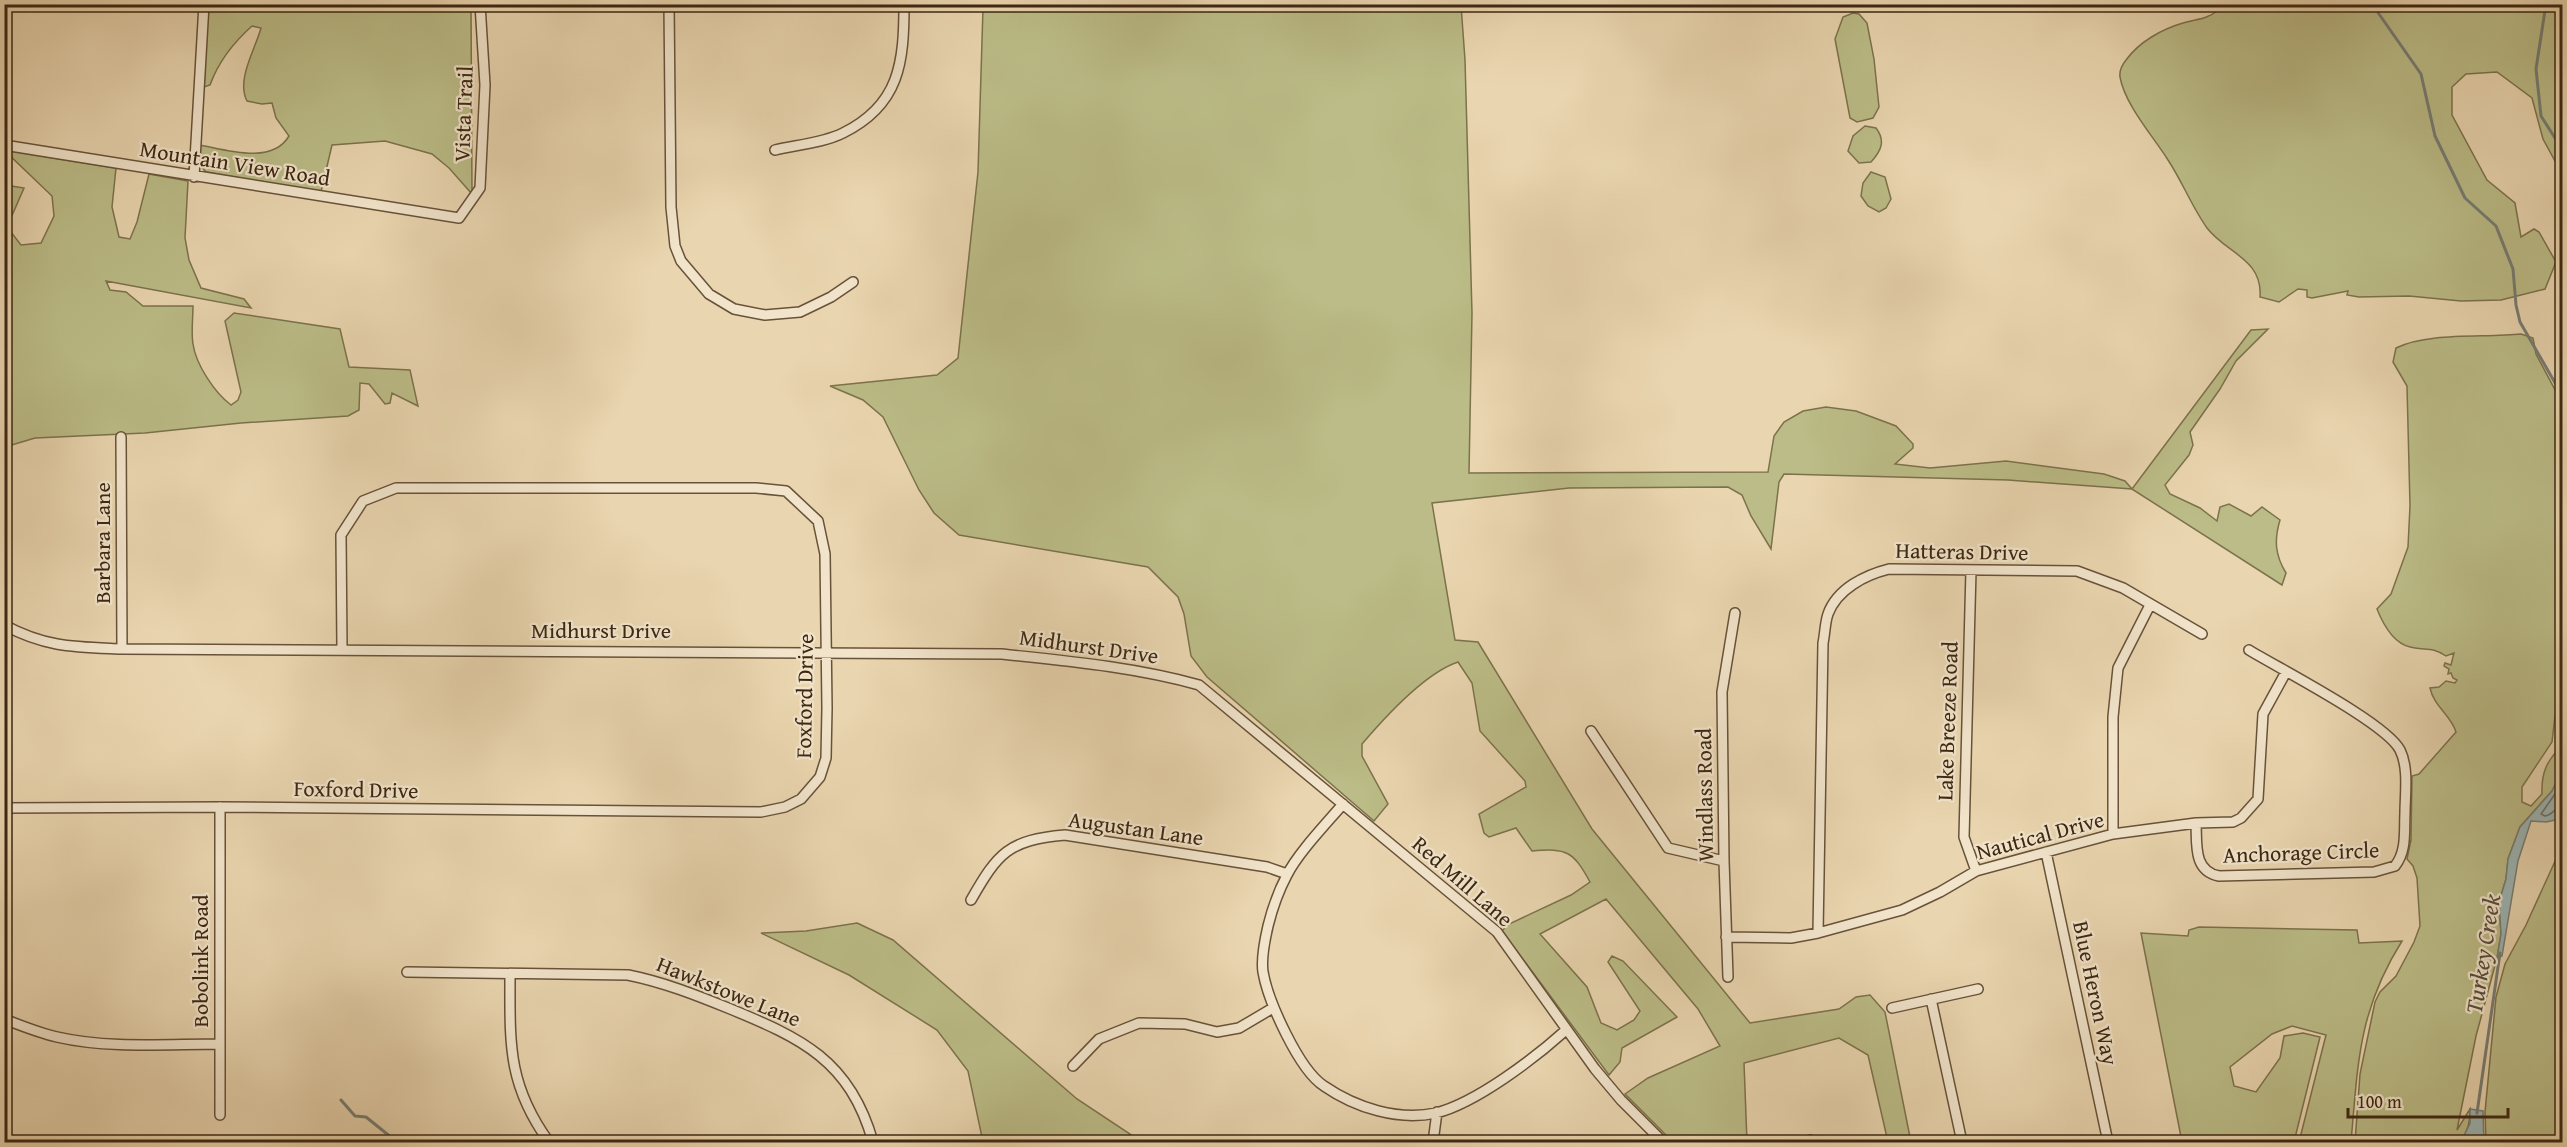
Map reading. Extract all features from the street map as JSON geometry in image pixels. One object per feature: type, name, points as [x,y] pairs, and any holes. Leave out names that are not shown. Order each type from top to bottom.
[{"type":"street","points":[[194,177],[204,4]]},
{"type":"street","name":"Vista Trail","points":[[459,218],[480,188],[485,85],[480,4]]},
{"type":"street","points":[[669,4],[671,207],[675,246],[681,261],[709,294],[734,309],[765,315],[800,312],[831,297],[853,282]]},
{"type":"street","points":[[775,150],[841,134],[873,115],[896,81],[904,45],[904,4]]},
{"type":"street","name":"Mountain View Road","points":[[4,145],[459,218]]},
{"type":"street","name":"Barbara Lane","points":[[121,437],[122,649]]},
{"type":"street","name":"Foxford Drive","points":[[4,808],[220,807],[761,812],[784,807],[801,799],[819,777],[826,758],[825,555],[818,520],[786,491],[756,488],[396,488],[363,501],[341,535],[342,649]]},
{"type":"street","name":"Hatteras Drive","points":[[1818,933],[1823,643],[1828,614],[1840,595],[1872,573],[1888,568],[2077,571],[2123,588],[2202,634]]},
{"type":"street","name":"Lake Breeze Road","points":[[1971,570],[1964,837],[1976,871]]},
{"type":"street","points":[[2113,834],[2113,717],[2118,668],[2150,605]]},
{"type":"street","name":"Windlass Road","points":[[1728,977],[1722,692],[1735,613]]},
{"type":"street","name":"Midhurst Drive","points":[[4,625],[22,635],[57,646],[122,649],[826,651],[1001,654],[1077,662],[1174,678],[1199,685]]},
{"type":"street","name":"Anchorage Circle","points":[[2249,650],[2377,726],[2400,749],[2405,774],[2404,848],[2398,862],[2387,870],[2213,874],[2203,868],[2199,861],[2196,823],[2233,822],[2247,814],[2258,799],[2263,714],[2286,672]]},
{"type":"street","name":"Red Mill Lane","points":[[1199,685],[1497,932],[1566,1030],[1621,1100],[1663,1143]]},
{"type":"street","points":[[1591,731],[1668,848],[1724,861]]},
{"type":"street","points":[[1343,804],[1287,874],[1267,927],[1263,970],[1274,1008],[1295,1051],[1322,1086],[1368,1108],[1405,1116],[1437,1113],[1476,1096],[1547,1047],[1566,1030]]},
{"type":"street","name":"Bobolink Road","points":[[220,807],[220,1114]]},
{"type":"street","name":"Nautical Drive","points":[[1726,937],[1791,938],[1818,933],[1902,910],[1941,892],[1976,871],[2113,834],[2196,823]]},
{"type":"street","name":"Augustan Lane","points":[[971,900],[989,869],[1010,847],[1034,837],[1065,835],[1267,867],[1287,874]]},
{"type":"street","name":"Blue Heron Way","points":[[2046,852],[2108,1143]]},
{"type":"street","name":"Hawkstowe Lane","points":[[407,972],[628,975],[645,978],[712,1001],[782,1030],[810,1046],[832,1067],[851,1093],[867,1122],[873,1143]]},
{"type":"street","points":[[510,974],[510,1039],[513,1069],[522,1096],[549,1143]]},
{"type":"street","points":[[1892,1008],[1978,989]]},
{"type":"street","points":[[1931,999],[1962,1143]]},
{"type":"street","points":[[1072,1066],[1099,1039],[1139,1023],[1185,1024],[1217,1032],[1239,1028],[1274,1008]]},
{"type":"street","points":[[4,1019],[70,1040],[128,1044],[220,1044]]},
{"type":"street","points":[[1433,1143],[1437,1113]]},
{"type":"green space","points":[[208,5],[471,5],[472,194],[449,168],[432,154],[385,141],[332,145],[321,192],[206,172],[199,164],[200,145],[235,152],[260,153],[281,145],[289,136],[276,118],[272,103],[247,101],[244,93],[245,74],[261,28],[252,26],[245,32],[222,61],[210,85],[204,87]]},
{"type":"green space","points":[[990,5],[1461,5],[1465,60],[1472,313],[1469,473],[1768,472],[1774,436],[1784,422],[1803,411],[1826,407],[1856,411],[1896,426],[1913,444],[1913,448],[1895,464],[1930,468],[2006,461],[2104,474],[2125,481],[2132,489],[2008,480],[1784,474],[1779,482],[1771,549],[1751,516],[1742,495],[1728,487],[1569,488],[1432,503],[1455,640],[1478,642],[1592,829],[1750,1023],[1839,1009],[1856,997],[1870,995],[1885,1012],[1911,1142],[1888,1142],[1868,1055],[1839,1038],[1744,1063],[1747,1142],[1673,1142],[1625,1094],[1648,1078],[1720,1046],[1698,1009],[1606,899],[1540,934],[1587,987],[1601,1023],[1617,1030],[1634,1020],[1640,1011],[1608,962],[1612,956],[1623,961],[1677,1017],[1622,1048],[1620,1062],[1609,1075],[1502,931],[1507,925],[1571,895],[1590,882],[1579,864],[1568,854],[1553,850],[1532,851],[1516,828],[1489,837],[1484,833],[1479,814],[1526,787],[1525,781],[1480,731],[1472,683],[1458,662],[1419,686],[1362,744],[1362,756],[1388,804],[1374,821],[1207,677],[1191,656],[1184,614],[1178,597],[1148,567],[959,535],[934,513],[919,490],[883,417],[863,400],[830,386],[937,375],[958,358],[978,172],[983,8]]},
{"type":"green space","points":[[2217,5],[2562,5],[2562,167],[2555,161],[2543,139],[2532,98],[2497,72],[2466,74],[2452,87],[2452,115],[2487,180],[2515,203],[2521,237],[2534,229],[2539,232],[2556,262],[2545,289],[2501,300],[2461,301],[2409,296],[2359,297],[2347,295],[2348,291],[2312,298],[2307,297],[2307,290],[2298,289],[2279,302],[2260,297],[2256,274],[2250,265],[2207,228],[2173,168],[2133,109],[2120,77],[2123,64],[2131,53],[2144,42],[2175,26],[2209,16],[2217,11]]},
{"type":"green space","points":[[1853,13],[1859,14],[1867,23],[1874,59],[1879,107],[1873,118],[1857,122],[1850,118],[1835,39],[1843,17]]},
{"type":"green space","points":[[1865,126],[1876,128],[1881,137],[1881,146],[1871,162],[1859,163],[1848,151],[1853,136]]},
{"type":"green space","points":[[4,150],[116,168],[112,207],[119,237],[130,239],[137,222],[149,174],[188,181],[185,238],[189,260],[201,288],[244,299],[251,308],[106,281],[110,290],[126,292],[143,306],[193,306],[192,339],[198,361],[213,386],[231,405],[238,400],[241,392],[225,321],[234,313],[340,329],[349,367],[410,370],[418,406],[392,393],[390,403],[385,404],[369,384],[360,383],[359,410],[348,416],[241,423],[145,433],[35,438],[5,447],[5,185],[24,188],[7,227],[21,245],[41,243],[54,216],[52,196]]},
{"type":"green space","points":[[1871,172],[1885,177],[1891,199],[1886,208],[1879,212],[1868,206],[1861,196],[1863,183]]},
{"type":"green space","points":[[2268,329],[2236,361],[2190,432],[2193,445],[2189,455],[2165,485],[2170,494],[2200,508],[2217,521],[2220,507],[2229,504],[2251,516],[2262,507],[2280,520],[2277,547],[2286,573],[2282,585],[2132,489],[2251,330]]},
{"type":"green space","points":[[2521,334],[2533,338],[2536,354],[2562,403],[2562,696],[2556,707],[2552,742],[2522,787],[2522,802],[2531,806],[2542,794],[2546,767],[2552,756],[2562,746],[2562,771],[2552,791],[2520,827],[2508,859],[2506,879],[2499,902],[2501,934],[2497,958],[2476,1036],[2457,1130],[2470,1109],[2468,1126],[2461,1142],[2355,1142],[2360,1074],[2375,1002],[2380,992],[2396,976],[2420,926],[2417,878],[2413,866],[2407,859],[2411,840],[2412,776],[2419,774],[2456,732],[2432,695],[2430,688],[2439,687],[2446,681],[2455,683],[2457,680],[2451,673],[2448,674],[2449,669],[2444,666],[2445,663],[2451,665],[2454,653],[2446,656],[2432,650],[2404,645],[2389,632],[2377,609],[2391,594],[2408,547],[2410,506],[2407,386],[2393,362],[2396,348],[2409,343],[2457,336]]},
{"type":"green space","points":[[2562,846],[2562,1132],[2551,1138],[2550,1142],[2486,1142],[2485,1112],[2496,997],[2505,964],[2526,925]]},
{"type":"green space","points":[[857,923],[893,940],[1077,1099],[1142,1142],[983,1142],[968,1071],[937,1030],[849,975],[761,933],[806,931]]},
{"type":"green space","points":[[2199,927],[2357,930],[2359,943],[2402,941],[2387,967],[2368,1015],[2359,1063],[2351,1142],[2299,1142],[2326,1035],[2292,1026],[2272,1034],[2230,1067],[2234,1086],[2256,1092],[2280,1058],[2284,1036],[2303,1033],[2320,1037],[2294,1142],[2182,1142],[2141,933],[2188,936],[2189,930]]},
{"type":"water","points":[[2562,771],[2562,809],[2555,820],[2531,821],[2518,861],[2502,956],[2497,958],[2501,934],[2499,902],[2506,879],[2508,859],[2520,827],[2552,791]]},
{"type":"water","points":[[2470,1109],[2483,1111],[2484,1142],[2461,1142],[2470,1123]]},
{"type":"waterway","name":"Turkey Creek","points":[[2372,4],[2421,74],[2435,136],[2465,198],[2496,226],[2513,269],[2520,322],[2562,395]]},
{"type":"waterway","points":[[2546,4],[2536,69],[2541,116],[2562,149]]},
{"type":"waterway","name":"Turkey Creek","points":[[2477,1113],[2500,953]]},
{"type":"waterway","points":[[341,1100],[355,1116],[366,1117],[397,1142]]}]
